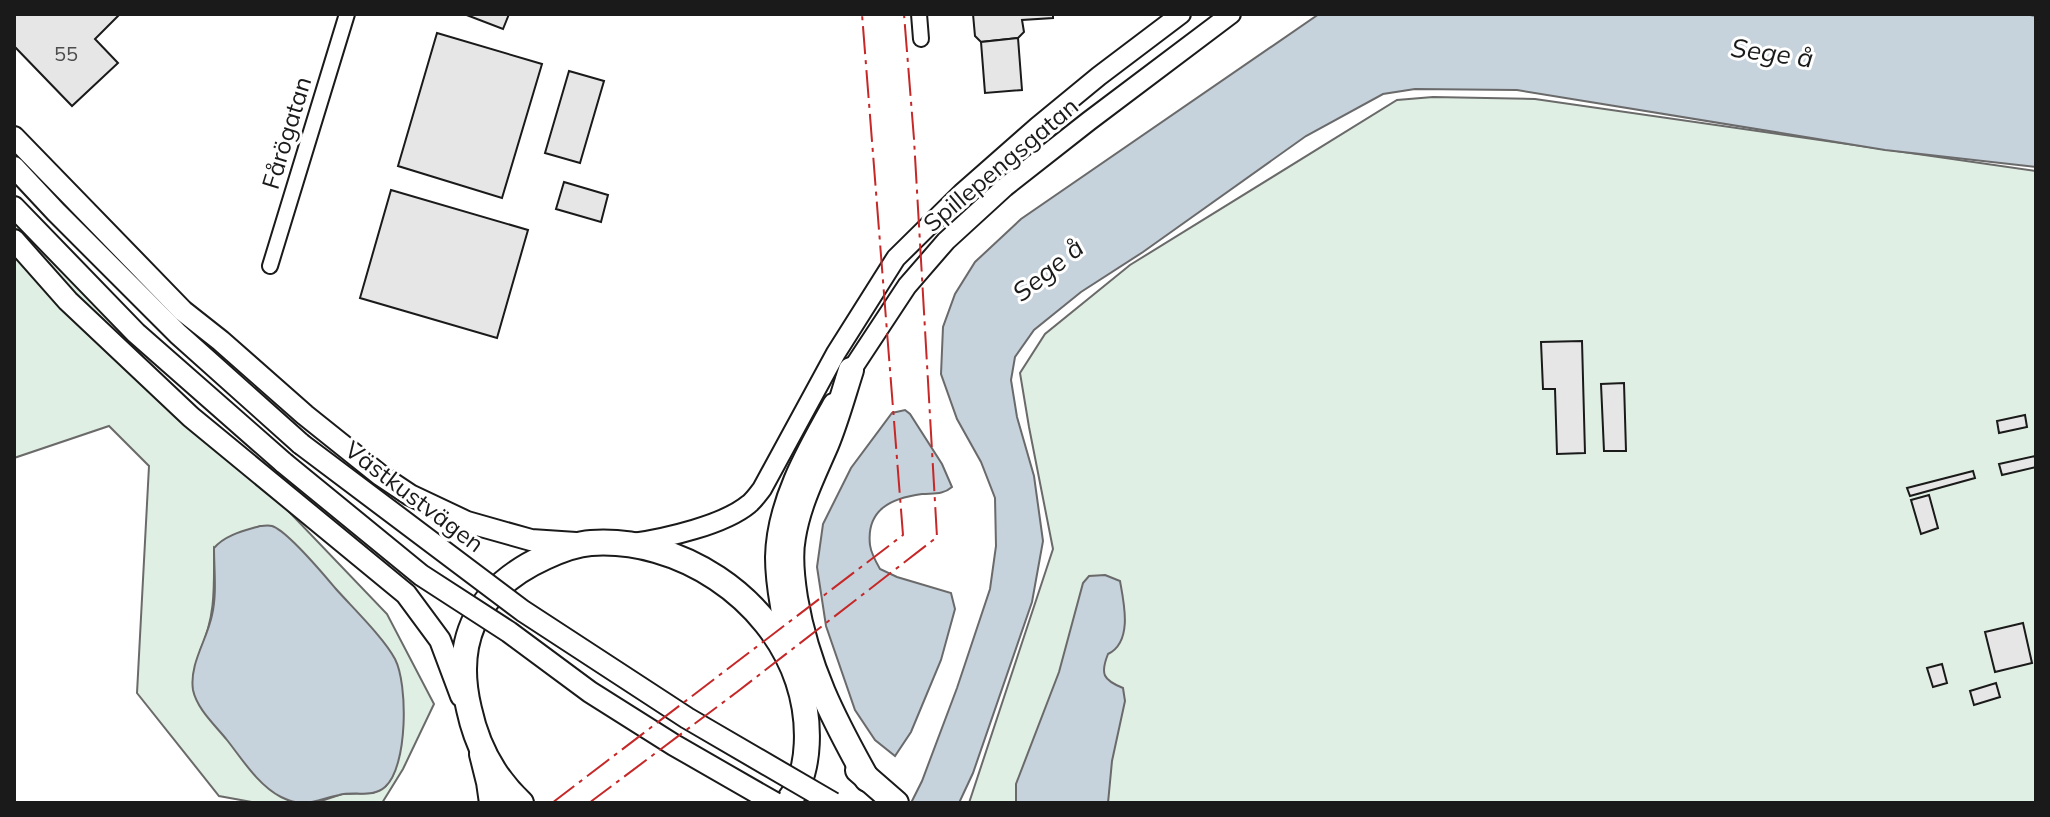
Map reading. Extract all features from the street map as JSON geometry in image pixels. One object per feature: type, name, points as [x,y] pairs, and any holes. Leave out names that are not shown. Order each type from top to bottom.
[{"type":"highway","points":[[851,370],[827,443],[806,490],[792,539],[792,581],[801,633],[817,681],[837,727],[867,779]]},
{"type":"highway","points":[[493,803],[465,692],[464,665],[469,633],[480,609],[494,590],[514,574],[555,553],[588,543],[622,544],[687,560],[734,590],[773,634],[791,661],[801,690],[833,740],[867,779],[896,803]]},
{"type":"highway","points":[[787,803],[802,773],[806,742],[801,690]]},
{"type":"highway","points":[[483,754],[496,775],[521,803]]},
{"type":"main road","points":[[14,137],[183,311],[380,475],[410,495],[467,522],[531,540],[588,543]]},
{"type":"main road","name":"Västkustvägen","points":[[14,167],[178,334],[301,444],[523,611],[687,718],[833,803]]},
{"type":"main road","points":[[14,207],[136,333],[284,463],[421,575],[509,632],[590,692],[775,803]]},
{"type":"main road","points":[[14,240],[68,301],[191,417],[406,594],[440,640],[471,718]]},
{"type":"street","name":"Fårögatan","points":[[270,266],[347,14]]},
{"type":"street","points":[[919,14],[921,39]]},
{"type":"street","name":"Spillepengsgatan","points":[[622,544],[700,528],[749,505],[762,489],[836,353],[896,258],[954,200],[1037,127],[1181,14]]},
{"type":"street","name":"Spillepengsgatan","points":[[791,661],[776,583],[775,554],[785,500],[811,441],[851,370],[907,286],[946,241],[1005,187],[1231,14]]},
{"type":"green space","points":[[1433,97],[1535,99],[2036,171],[2036,803],[969,803],[1053,549],[1020,373],[1045,334],[1130,265],[1397,100]]},
{"type":"green space","points":[[14,217],[203,422],[387,614],[434,704],[403,769],[382,803],[315,803],[342,794],[373,793],[386,786],[393,775],[400,751],[214,548],[211,613],[200,651],[296,802],[307,803],[257,803],[219,796],[137,693],[149,466],[109,426],[14,458]]},
{"type":"water","name":"Sege å","points":[[1319,14],[2036,16],[2036,167],[1885,150],[1517,90],[1415,89],[1383,94],[1306,136],[1143,252],[1081,292],[1034,330],[1015,357],[1011,380],[1017,417],[1034,476],[1043,541],[1032,602],[973,773],[959,803],[911,803],[957,688],[990,589],[996,546],[995,498],[981,462],[957,419],[941,374],[943,327],[955,294],[975,262],[1021,219]]},
{"type":"water","points":[[905,410],[942,464],[952,487],[942,492],[891,502],[883,508],[872,522],[871,548],[880,569],[951,593],[955,609],[941,660],[911,732],[895,756],[875,740],[855,710],[826,626],[817,567],[823,524],[851,468],[892,413]]},
{"type":"water","points":[[260,526],[272,526],[296,544],[376,633],[395,659],[404,705],[402,744],[393,777],[380,790],[304,803],[289,801],[265,786],[198,704],[192,680],[214,607],[214,548],[229,537]]},
{"type":"water","points":[[1105,575],[1120,581],[1125,621],[1121,641],[1108,654],[1104,667],[1107,679],[1123,688],[1125,701],[1112,761],[1108,803],[1016,803],[1016,784],[1059,672],[1083,583],[1089,576]]},
{"type":"building","points":[[14,14],[120,14],[95,39],[118,63],[72,106],[14,46]]},
{"type":"building","points":[[464,14],[509,14],[503,29]]},
{"type":"building","points":[[973,14],[1053,14],[1053,18],[1022,20],[1024,32],[1018,38],[981,42],[975,36]]},
{"type":"building","points":[[437,33],[542,64],[502,198],[398,166]]},
{"type":"building","points":[[1018,38],[1022,90],[985,93],[981,42]]},
{"type":"building","points":[[569,71],[604,81],[580,163],[545,153]]},
{"type":"building","points":[[564,182],[608,195],[601,222],[556,209]]},
{"type":"building","points":[[391,190],[528,230],[497,338],[360,298]]},
{"type":"building","points":[[1582,341],[1585,453],[1557,454],[1555,389],[1543,389],[1541,342]]},
{"type":"building","points":[[1624,383],[1626,451],[1604,451],[1601,384]]},
{"type":"building","points":[[2025,415],[2027,427],[1999,433],[1997,421]]},
{"type":"building","points":[[2035,456],[2036,467],[2002,475],[1999,464]]},
{"type":"building","points":[[1973,471],[1975,478],[1910,496],[1907,488]]},
{"type":"building","points":[[1929,495],[1938,528],[1921,534],[1911,500]]},
{"type":"building","points":[[2023,623],[2032,663],[1995,672],[1985,632]]},
{"type":"building","points":[[1942,664],[1947,683],[1933,687],[1927,668]]},
{"type":"building","points":[[1996,683],[2000,697],[1974,705],[1970,691]]},
{"type":"power","points":[[552,803],[903,535],[862,14]]},
{"type":"power","points":[[589,803],[937,537],[904,14]]}]
